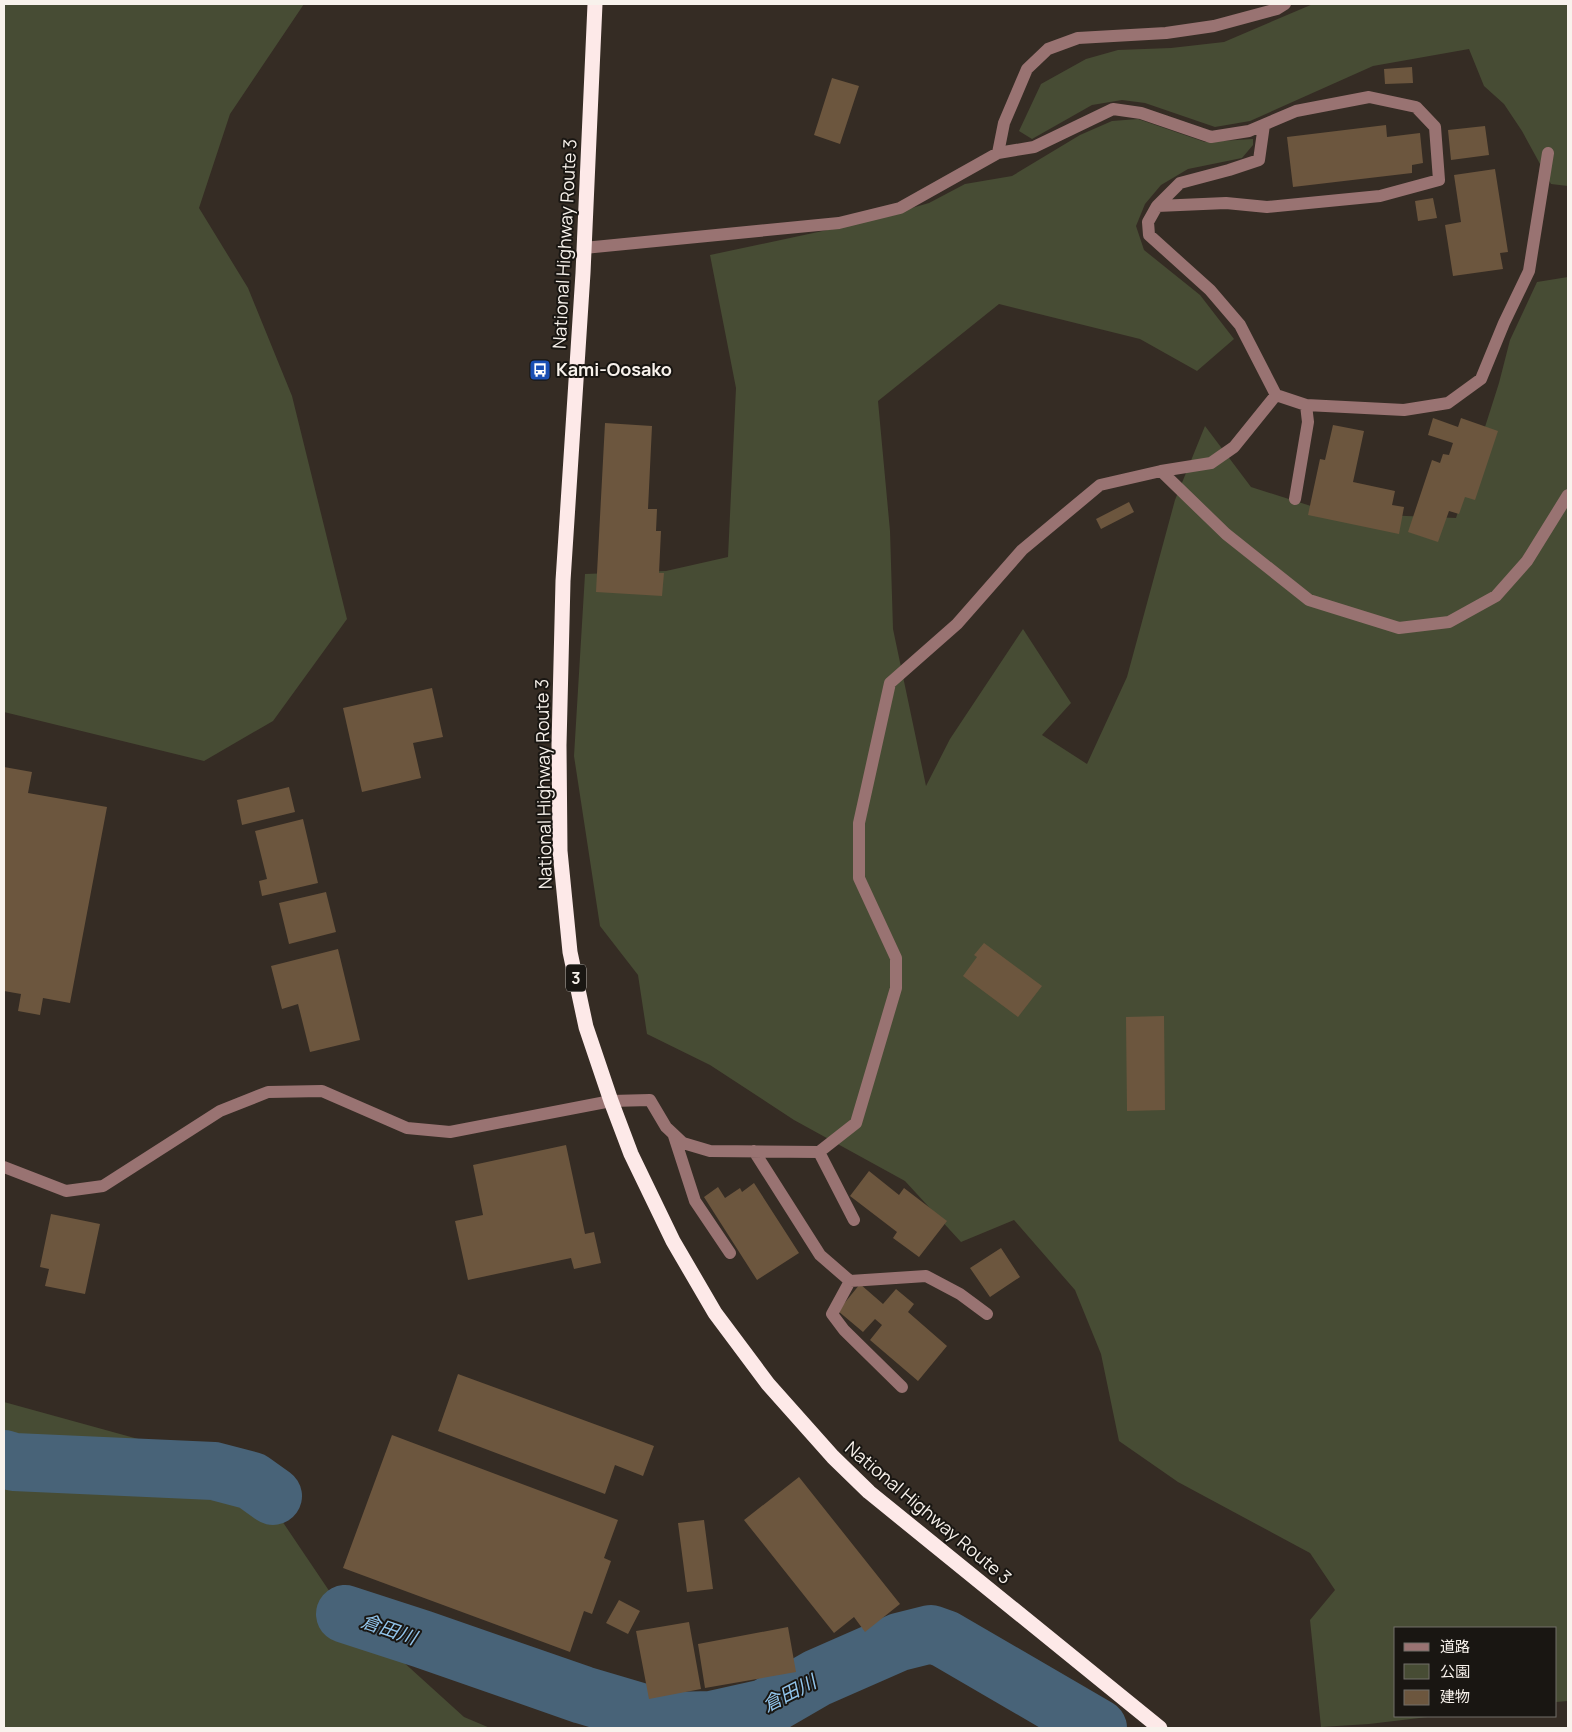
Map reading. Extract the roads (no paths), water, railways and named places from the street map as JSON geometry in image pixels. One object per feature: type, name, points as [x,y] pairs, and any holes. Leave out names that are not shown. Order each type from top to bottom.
[{"type":"highway","name":"National Highway Route 3","points":[[595,4],[584,248],[563,581],[559,744],[560,851],[570,952],[586,1027],[631,1154],[673,1241],[715,1313],[768,1384],[833,1457],[869,1492],[1160,1728]]},
{"type":"street","points":[[998,153],[1004,123],[1027,69],[1048,49],[1078,38],[1166,33],[1214,26],[1277,9],[1286,4]]},
{"type":"street","points":[[584,248],[839,224],[900,208],[998,153],[1034,147],[1113,108],[1141,113],[1212,137],[1249,131],[1296,111],[1370,97],[1416,106],[1434,127],[1438,180],[1380,196],[1267,207],[1226,203],[1157,206]]},
{"type":"street","points":[[1264,125],[1258,160],[1229,170],[1180,182],[1157,206],[1148,222],[1149,235],[1210,290],[1240,325],[1276,396],[1306,405],[1404,410],[1448,403],[1481,379],[1504,323],[1529,271],[1548,154]]},
{"type":"street","points":[[4,1167],[66,1191],[103,1186],[220,1111],[268,1092],[322,1091],[407,1128],[450,1132],[611,1101],[650,1100],[666,1127],[683,1144],[710,1151],[819,1152],[856,1122],[896,988],[896,958],[860,878],[859,823],[890,684],[957,624],[1022,550],[1100,485],[1162,471],[1211,463],[1234,447],[1276,396]]},
{"type":"street","points":[[1295,499],[1308,422],[1306,405]]},
{"type":"street","points":[[1162,471],[1226,534],[1309,600],[1399,628],[1449,622],[1496,596],[1526,561],[1568,495]]},
{"type":"street","points":[[673,1134],[695,1201],[730,1253]]},
{"type":"street","points":[[754,1151],[820,1255],[850,1281],[926,1276],[960,1294],[987,1314]]},
{"type":"street","points":[[819,1152],[854,1220]]},
{"type":"street","points":[[850,1281],[832,1314],[844,1330],[902,1387]]},
{"type":"waterway","name":"倉田川","points":[[4,1459],[14,1462],[214,1471],[252,1481],[273,1496]]},
{"type":"waterway","name":"倉田川","points":[[345,1614],[583,1695],[671,1721],[711,1720],[765,1708],[817,1678],[899,1642],[931,1634],[945,1639],[1098,1728]]},
{"type":"place","name":"Kami-Oosako","points":[[540,370]]}]
